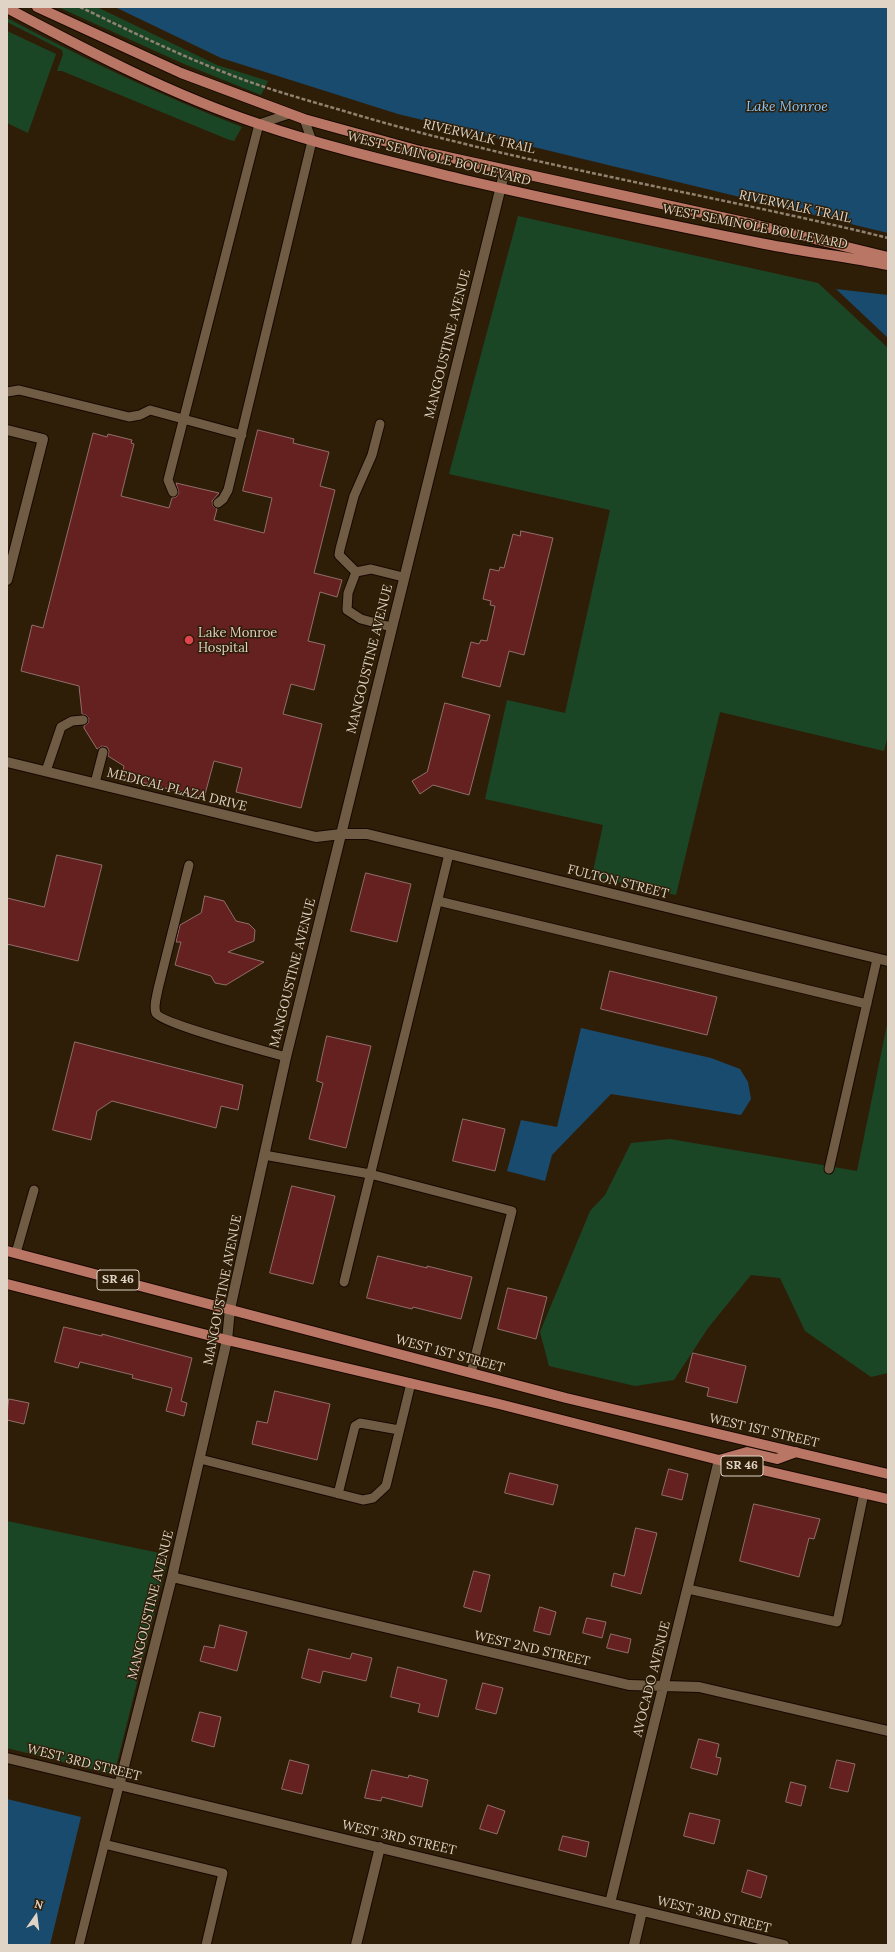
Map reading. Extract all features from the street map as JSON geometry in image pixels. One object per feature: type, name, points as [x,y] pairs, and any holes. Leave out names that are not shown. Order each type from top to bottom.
[{"type":"main road","name":"WEST SEMINOLE BOULEVARD","points":[[37,7],[181,73],[304,119],[414,149],[753,224],[888,257]]},
{"type":"main road","name":"WEST SEMINOLE BOULEVARD","points":[[7,8],[111,61],[191,97],[258,124],[312,141],[501,188],[760,243],[842,256],[888,266]]},
{"type":"main road","name":"WEST 1ST STREET","points":[[11,1252],[566,1398],[888,1474]]},
{"type":"main road","name":"SR 46","points":[[7,1284],[227,1340],[411,1383],[719,1460],[888,1499]]},
{"type":"main road","points":[[719,1460],[747,1452],[777,1459],[796,1452]]},
{"type":"street","name":"MANGOUSTINE AVENUE","points":[[119,1786],[200,1459],[227,1340],[230,1309],[286,1057],[403,577],[505,170]]},
{"type":"street","points":[[7,430],[43,439],[7,580]]},
{"type":"street","name":"MEDICAL PLAZA DRIVE","points":[[7,762],[316,837],[341,834]]},
{"type":"street","name":"FULTON STREET","points":[[341,834],[367,834],[888,961]]},
{"type":"street","name":"AVOCADO AVENUE","points":[[610,1903],[719,1460]]},
{"type":"street","name":"WEST 2ND STREET","points":[[172,1577],[629,1685],[699,1687],[888,1731]]},
{"type":"street","name":"WEST 3RD STREET","points":[[7,1758],[784,1945]]},
{"type":"street","points":[[356,1945],[380,1847]]},
{"type":"street","points":[[634,1945],[642,1911]]},
{"type":"lane","points":[[173,492],[168,480],[258,124],[289,114]]},
{"type":"lane","points":[[218,503],[226,494],[242,435],[312,141],[304,119]]},
{"type":"lane","points":[[7,392],[19,390],[129,417],[140,415],[150,410],[184,421],[242,435]]},
{"type":"lane","points":[[356,572],[339,555],[354,496],[372,455],[380,424]]},
{"type":"lane","points":[[356,572],[371,570],[403,577]]},
{"type":"lane","points":[[356,572],[348,593],[347,610],[361,619],[391,626]]},
{"type":"lane","points":[[46,771],[61,727],[72,721],[83,720]]},
{"type":"lane","points":[[95,783],[103,752]]},
{"type":"lane","points":[[344,1282],[449,854]]},
{"type":"lane","points":[[189,865],[154,1006],[156,1014],[160,1018],[180,1026],[286,1057]]},
{"type":"lane","points":[[438,901],[867,1004]]},
{"type":"lane","points":[[829,1169],[877,959]]},
{"type":"lane","points":[[264,1155],[370,1174],[512,1211],[471,1373]]},
{"type":"lane","points":[[11,1252],[34,1190]]},
{"type":"lane","points":[[200,1459],[363,1500],[373,1498],[386,1486],[411,1383]]},
{"type":"lane","points":[[338,1494],[355,1426],[360,1423],[399,1430]]},
{"type":"lane","points":[[688,1589],[837,1622],[864,1493]]},
{"type":"lane","points":[[79,1945],[119,1786]]},
{"type":"lane","points":[[104,1844],[223,1873],[206,1945]]},
{"type":"path","name":"RIVERWALK TRAIL","points":[[80,7],[159,45],[232,76],[413,132],[622,180],[831,224],[888,238]]},
{"type":"green space","points":[[58,7],[97,7],[217,65],[268,81],[261,95],[184,64]]},
{"type":"green space","points":[[7,18],[64,48],[123,76],[182,103],[242,127],[234,141],[227,139],[62,71],[57,71],[63,54],[62,50],[7,22]]},
{"type":"green space","points":[[7,31],[56,54],[28,133],[7,123]]},
{"type":"green space","points":[[518,216],[818,283],[888,348],[888,735],[884,751],[720,712],[676,895],[592,876],[603,825],[485,799],[507,700],[565,713],[610,510],[449,474]]},
{"type":"green space","points":[[888,1020],[888,1373],[871,1377],[805,1331],[780,1278],[751,1275],[708,1328],[674,1380],[635,1386],[549,1366],[540,1332],[590,1211],[605,1195],[631,1143],[670,1139],[857,1171]]},
{"type":"green space","points":[[7,1521],[169,1555],[114,1775],[7,1748]]},
{"type":"water","name":"Lake Monroe","points":[[115,7],[888,7],[888,233],[398,114],[221,58]]},
{"type":"water","points":[[836,289],[888,295],[888,338]]},
{"type":"water","points":[[581,1028],[711,1058],[740,1069],[748,1082],[751,1099],[741,1115],[611,1094],[552,1155],[545,1181],[507,1171],[521,1120],[557,1127]]},
{"type":"water","points":[[7,1799],[81,1817],[50,1945],[7,1945]]},
{"type":"building","name":"Lake Monroe Hospital","points":[[258,430],[294,439],[293,443],[329,452],[320,486],[335,490],[314,573],[342,580],[337,597],[320,592],[308,641],[325,645],[314,690],[291,684],[283,714],[322,724],[301,808],[236,792],[242,768],[214,761],[204,798],[122,777],[124,766],[108,756],[109,751],[107,747],[102,746],[97,749],[84,728],[89,719],[86,715],[82,714],[79,686],[21,671],[32,625],[43,628],[93,433],[107,437],[108,434],[132,440],[131,443],[134,444],[121,496],[169,508],[172,498],[176,497],[179,493],[176,483],[219,493],[212,501],[213,506],[217,509],[214,520],[264,533],[272,498],[243,491]]},
{"type":"building","points":[[521,531],[553,538],[524,655],[509,651],[500,687],[462,677],[471,642],[479,644],[481,640],[487,641],[495,606],[490,605],[491,601],[483,599],[490,569],[499,571],[500,567],[504,568],[513,534],[520,536]]},
{"type":"building","points":[[445,703],[490,715],[469,795],[433,785],[420,794],[412,781],[427,772]]},
{"type":"building","points":[[57,855],[102,865],[78,961],[7,944],[7,898],[44,907]]},
{"type":"building","points":[[366,873],[411,884],[397,942],[351,931]]},
{"type":"building","points":[[205,896],[224,901],[236,921],[249,924],[255,930],[254,941],[228,952],[264,962],[226,985],[215,983],[211,976],[175,965],[181,942],[176,942],[180,925],[201,913]]},
{"type":"building","points":[[610,971],[717,997],[707,1035],[601,1009]]},
{"type":"building","points":[[327,1036],[371,1046],[346,1148],[309,1139],[323,1083],[317,1081]]},
{"type":"building","points":[[75,1042],[243,1085],[238,1110],[221,1106],[216,1128],[112,1101],[97,1111],[91,1140],[53,1130]]},
{"type":"building","points":[[463,1119],[505,1129],[495,1171],[453,1161]]},
{"type":"building","points":[[292,1186],[335,1196],[313,1284],[270,1273]]},
{"type":"building","points":[[378,1256],[472,1277],[461,1319],[413,1307],[412,1309],[367,1298]]},
{"type":"building","points":[[508,1288],[547,1297],[536,1339],[498,1329]]},
{"type":"building","points":[[64,1327],[102,1336],[102,1334],[192,1358],[181,1401],[187,1403],[184,1416],[166,1411],[172,1388],[132,1378],[133,1375],[80,1362],[78,1368],[55,1362]]},
{"type":"building","points":[[693,1353],[746,1366],[737,1403],[707,1396],[709,1388],[686,1382]]},
{"type":"building","points":[[275,1391],[330,1404],[317,1460],[252,1444],[257,1421],[267,1423]]},
{"type":"building","points":[[9,1399],[29,1403],[24,1424],[7,1420]]},
{"type":"building","points":[[669,1469],[688,1474],[682,1500],[662,1495]]},
{"type":"building","points":[[510,1473],[558,1485],[553,1505],[505,1493]]},
{"type":"building","points":[[754,1504],[820,1519],[814,1539],[809,1538],[799,1577],[740,1561]]},
{"type":"building","points":[[636,1528],[657,1533],[641,1594],[611,1586],[614,1573],[624,1576]]},
{"type":"building","points":[[474,1571],[490,1575],[481,1612],[464,1607]]},
{"type":"building","points":[[540,1607],[556,1612],[550,1635],[534,1631]]},
{"type":"building","points":[[587,1618],[606,1622],[602,1638],[583,1633]]},
{"type":"building","points":[[220,1625],[247,1632],[237,1671],[200,1661],[204,1646],[214,1648]]},
{"type":"building","points":[[611,1634],[631,1639],[628,1653],[607,1648]]},
{"type":"building","points":[[309,1649],[350,1659],[352,1653],[372,1658],[366,1681],[323,1671],[320,1683],[302,1678]]},
{"type":"building","points":[[398,1667],[447,1680],[438,1717],[418,1712],[420,1704],[391,1697]]},
{"type":"building","points":[[483,1683],[503,1688],[496,1714],[476,1709]]},
{"type":"building","points":[[200,1712],[221,1717],[214,1747],[192,1741]]},
{"type":"building","points":[[699,1739],[719,1744],[716,1757],[721,1758],[717,1775],[691,1768]]},
{"type":"building","points":[[290,1760],[309,1765],[302,1794],[282,1789]]},
{"type":"building","points":[[837,1760],[855,1764],[848,1792],[830,1788]]},
{"type":"building","points":[[372,1770],[408,1778],[409,1775],[428,1780],[422,1807],[382,1797],[381,1801],[365,1798]]},
{"type":"building","points":[[791,1782],[806,1786],[801,1806],[786,1802]]},
{"type":"building","points":[[488,1805],[505,1811],[497,1834],[480,1829]]},
{"type":"building","points":[[690,1813],[720,1820],[714,1844],[684,1836]]},
{"type":"building","points":[[563,1836],[589,1842],[586,1857],[559,1850]]},
{"type":"building","points":[[748,1870],[767,1876],[761,1898],[742,1892]]},
{"type":"place","name":"Lake Monroe Hospital","points":[[189,640]]}]
